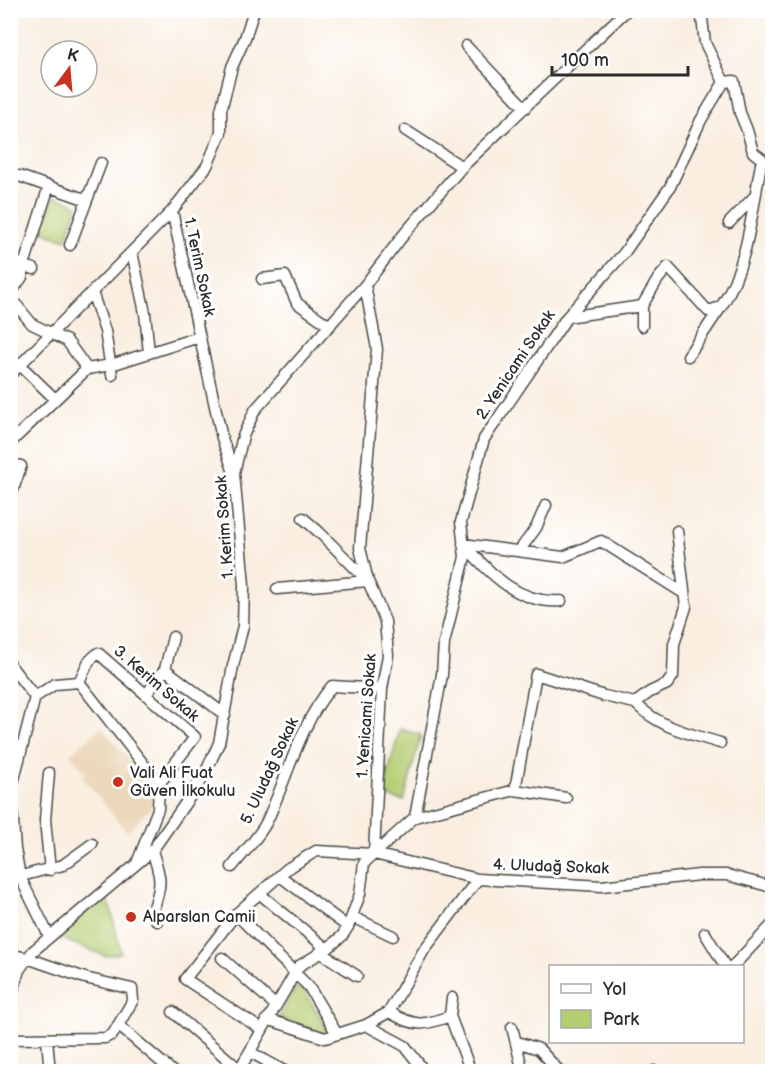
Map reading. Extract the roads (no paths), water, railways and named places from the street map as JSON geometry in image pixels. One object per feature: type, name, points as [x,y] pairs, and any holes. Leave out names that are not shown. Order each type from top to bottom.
[{"type":"street","name":"1. Terim Sokak","points":[[234,473],[222,438],[172,211],[207,166],[221,133],[221,110],[232,67],[254,10]]},
{"type":"street","name":"1. Kerim Sokak","points":[[10,1001],[19,970],[27,958],[49,936],[152,851],[203,778],[219,743],[243,626],[244,585],[234,473],[243,436],[255,410],[365,285],[405,233],[462,167],[627,10]]},
{"type":"street","points":[[688,356],[736,280],[762,159],[753,152],[740,113],[734,81],[724,82],[705,43],[701,10]]},
{"type":"street","points":[[466,46],[525,108]]},
{"type":"street","name":"2. Yenicami Sokak","points":[[415,817],[442,675],[444,643],[465,557],[461,522],[484,439],[567,317],[624,254],[670,187],[701,120],[724,82]]},
{"type":"street","points":[[405,130],[462,167]]},
{"type":"street","points":[[70,245],[101,163]]},
{"type":"street","points":[[19,176],[87,200]]},
{"type":"street","points":[[49,186],[29,267],[10,295],[32,324],[67,341],[87,369]]},
{"type":"street","points":[[729,223],[755,197]]},
{"type":"street","points":[[10,375],[172,211]]},
{"type":"street","points":[[132,252],[145,313],[149,353]]},
{"type":"street","points":[[10,260],[29,267]]},
{"type":"street","points":[[642,326],[642,306],[668,267],[708,311],[721,307]]},
{"type":"street","points":[[262,279],[285,276],[297,303],[330,326]]},
{"type":"street","name":"1. Yenicami Sokak","points":[[239,1070],[299,966],[324,951],[342,936],[348,927],[360,894],[364,863],[374,854],[382,689],[388,656],[385,621],[368,581],[360,548],[377,349],[365,285]]},
{"type":"street","points":[[92,292],[105,331],[112,370]]},
{"type":"street","points":[[567,317],[642,306]]},
{"type":"street","points":[[10,443],[87,369],[112,370],[149,353],[199,337]]},
{"type":"street","points":[[20,365],[55,399]]},
{"type":"street","points":[[10,499],[16,465]]},
{"type":"street","points":[[519,551],[537,528],[546,505]]},
{"type":"street","points":[[303,518],[319,531],[368,581]]},
{"type":"street","points":[[635,703],[650,692],[667,684],[673,676],[674,644],[686,608],[676,531]]},
{"type":"street","points":[[463,544],[563,557],[601,541],[685,594]]},
{"type":"street","points":[[463,544],[492,575],[517,593],[547,602],[561,601]]},
{"type":"street","points":[[277,589],[368,581]]},
{"type":"street","points":[[146,695],[165,669],[173,637]]},
{"type":"street","name":"3. Kerim Sokak","points":[[79,682],[88,661],[98,654],[195,737],[159,784]]},
{"type":"street","points":[[10,665],[35,697]]},
{"type":"street","points":[[165,669],[225,715]]},
{"type":"street","points":[[515,790],[536,674],[604,696],[635,703],[648,716],[660,723],[720,743]]},
{"type":"street","points":[[49,936],[15,878],[11,784],[35,697],[55,684],[79,682],[159,784],[158,809],[137,864]]},
{"type":"street","name":"5. Uludağ Sokak","points":[[232,867],[265,825],[305,727],[321,698],[332,686],[382,689]]},
{"type":"street","points":[[49,773],[45,820],[50,870]]},
{"type":"street","points":[[374,854],[415,817],[515,790],[566,798]]},
{"type":"street","points":[[15,878],[63,865],[92,844]]},
{"type":"street","points":[[152,851],[160,874],[160,891],[152,913],[157,921]]},
{"type":"street","name":"4. Uludağ Sokak","points":[[280,876],[304,857],[316,851],[329,851],[374,854],[478,879],[602,885],[699,875],[727,875],[772,887]]},
{"type":"street","points":[[261,1029],[185,979],[236,914],[280,876],[348,927]]},
{"type":"street","points":[[267,1019],[325,1038],[366,1025],[389,1012],[424,950],[478,879]]},
{"type":"street","points":[[260,894],[324,951],[357,976]]},
{"type":"street","points":[[236,914],[309,987],[337,1034]]},
{"type":"street","points":[[353,916],[393,936]]},
{"type":"street","points":[[734,965],[772,925]]},
{"type":"street","points":[[705,933],[723,965]]},
{"type":"street","points":[[10,954],[85,978],[132,989],[133,1000],[113,1034],[105,1038],[10,1040]]},
{"type":"street","points":[[222,958],[275,1005]]},
{"type":"street","points":[[452,998],[450,1016],[471,1071]]},
{"type":"street","points":[[173,1012],[239,1070]]},
{"type":"street","points":[[389,1012],[406,1022],[427,1024],[450,1016]]},
{"type":"street","points":[[118,1025],[173,1071]]},
{"type":"street","points":[[366,1025],[405,1046],[425,1071]]},
{"type":"street","points":[[512,1027],[524,1071]]},
{"type":"street","points":[[47,1040],[50,1071]]},
{"type":"street","points":[[517,1042],[538,1049],[560,1071]]},
{"type":"street","points":[[249,1052],[286,1071]]},
{"type":"place","name":"Vali Ali Fuat Güven İlkokulu","points":[[118,782]]},
{"type":"place","name":"Alparslan Camii","points":[[131,917]]}]
